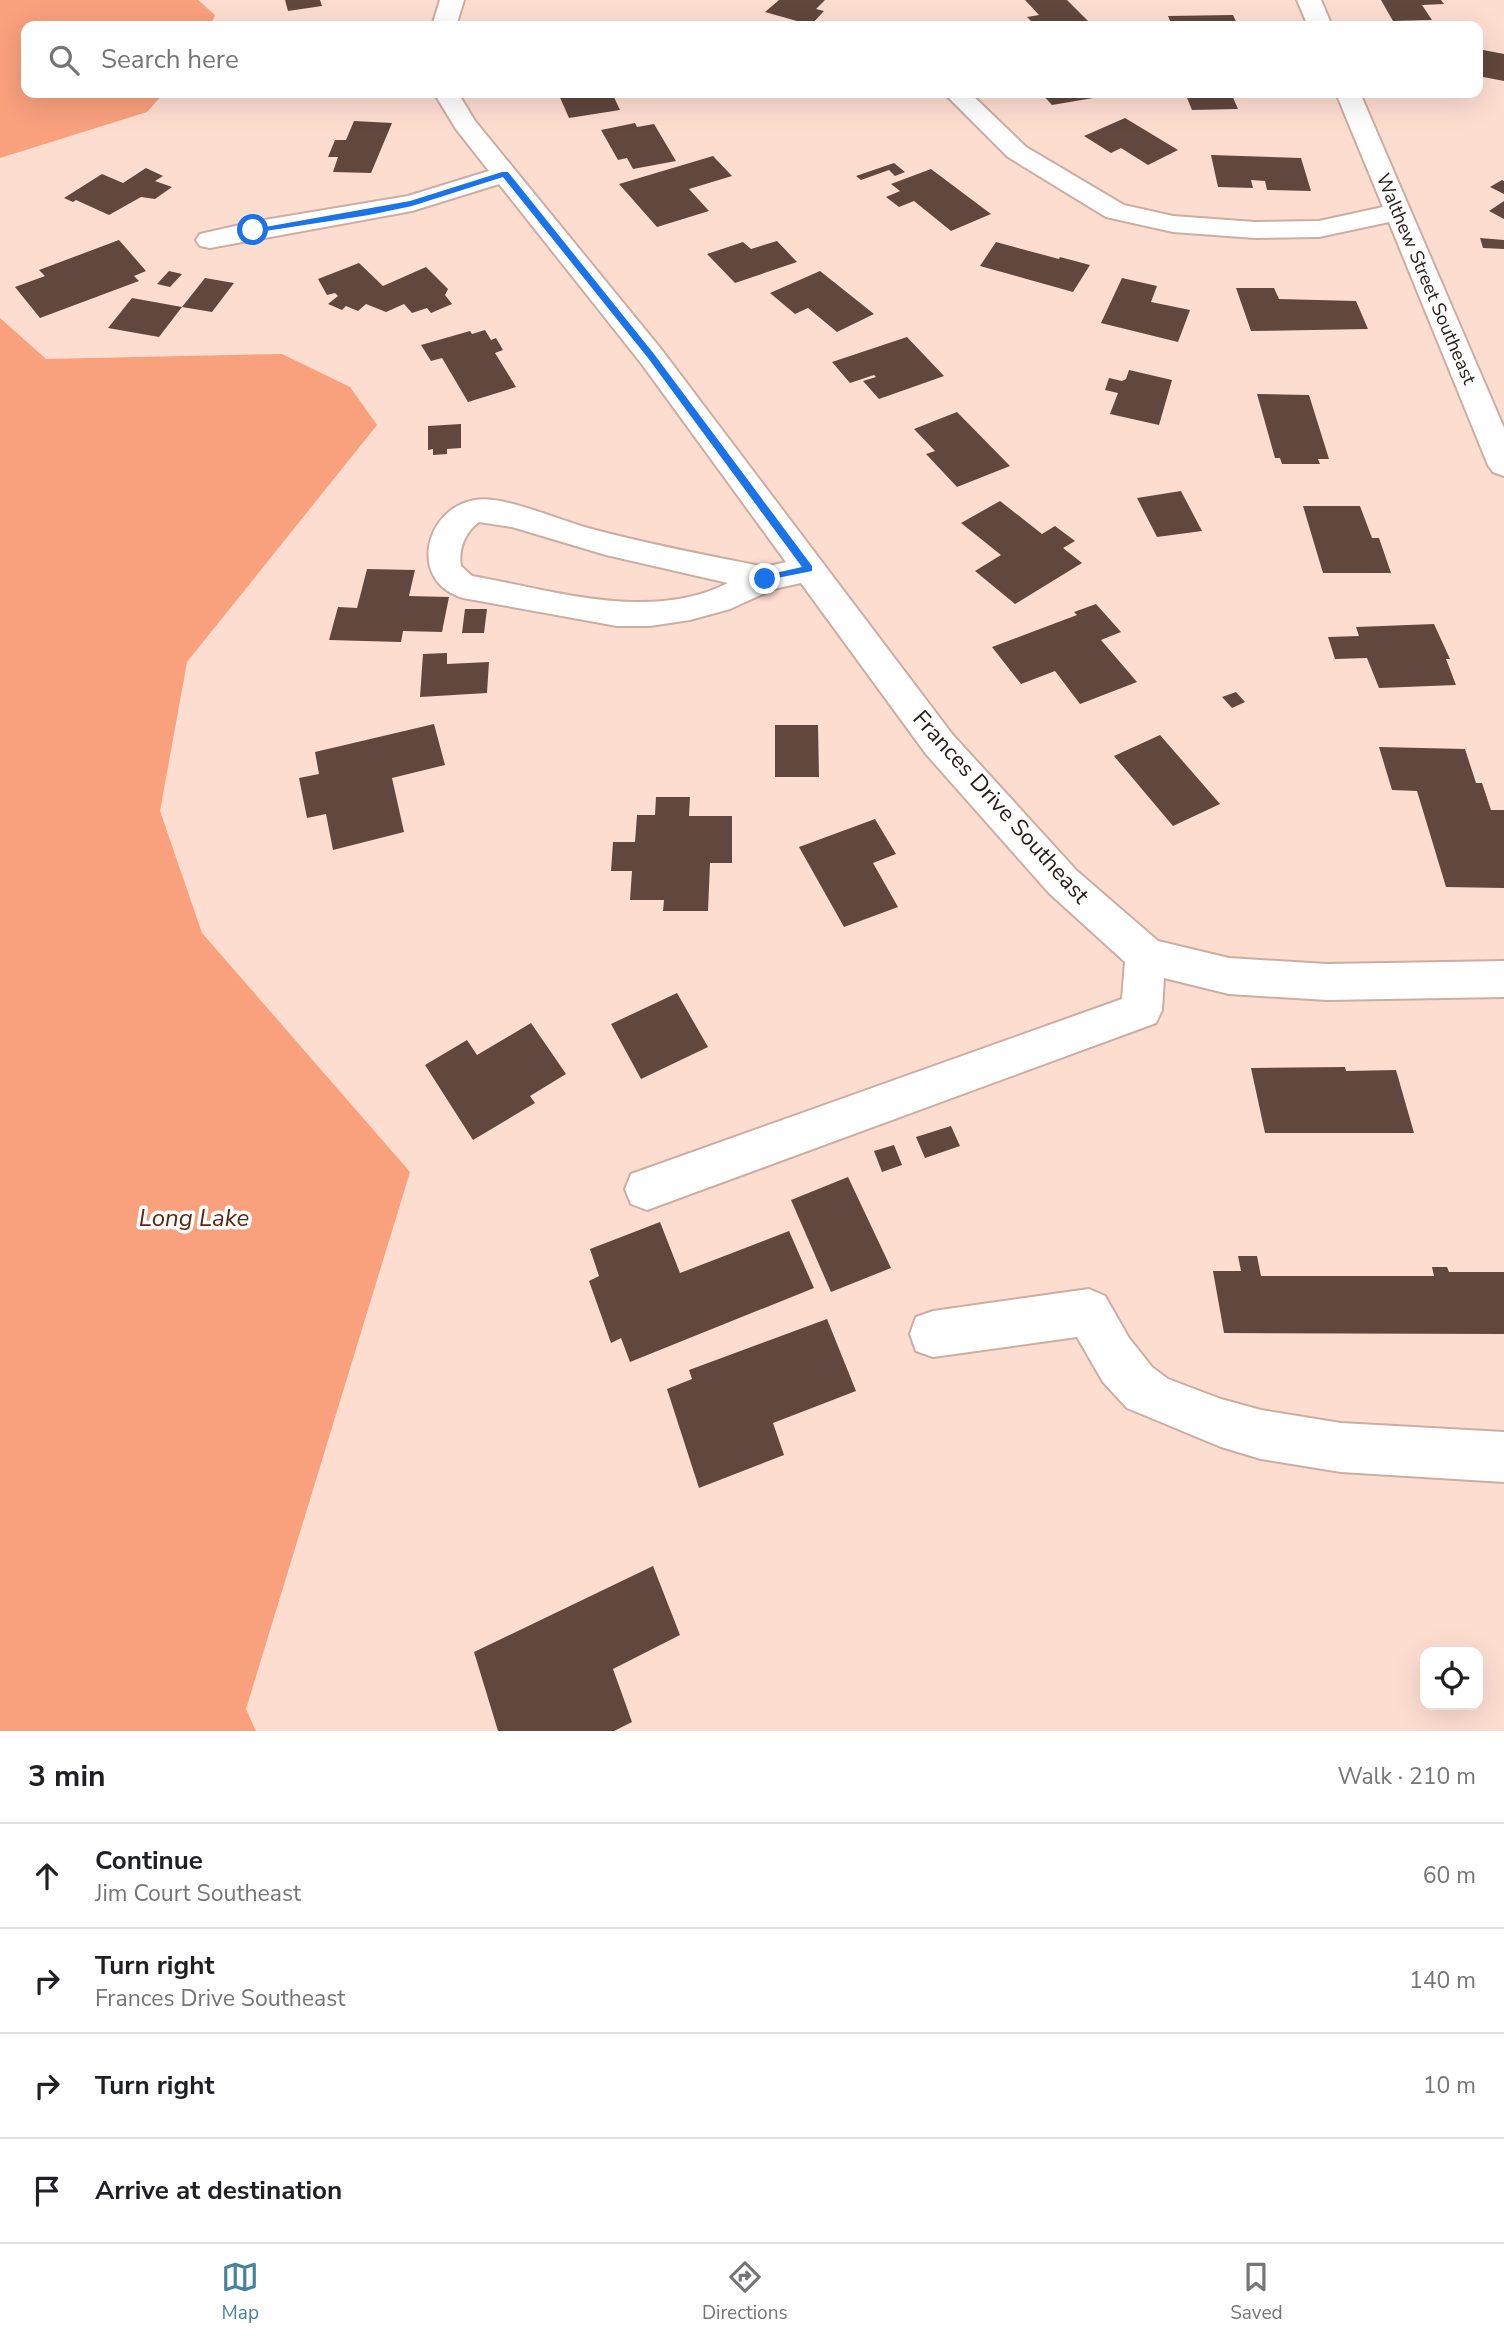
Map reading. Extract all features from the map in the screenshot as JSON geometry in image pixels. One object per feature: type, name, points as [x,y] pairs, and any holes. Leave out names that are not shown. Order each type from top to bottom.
[{"type":"street","points":[[446,21],[452,0]]},
{"type":"street","points":[[1309,0],[1318,21]]},
{"type":"street","name":"Frances Drive Southeast","points":[[449,98],[465,124],[651,356],[939,744],[1063,882],[1146,956],[1229,976],[1327,982],[1504,979]]},
{"type":"street","points":[[961,98],[1017,152],[1115,211],[1173,224],[1255,230],[1320,229],[1398,212]]},
{"type":"street","name":"Walthew Street Southeast","points":[[1350,98],[1504,466]]},
{"type":"street","points":[[210,240],[253,230],[401,206],[505,174]]},
{"type":"street","points":[[765,579],[477,511],[461,518],[451,533],[444,552],[444,565],[449,576],[463,586],[617,614],[650,614],[690,608],[730,597],[765,579],[809,569]]},
{"type":"street","points":[[647,1189],[1140,1010],[1146,956]]},
{"type":"street","points":[[933,1334],[1089,1312],[1113,1356],[1143,1391],[1196,1414],[1260,1434],[1323,1447],[1504,1457]]},
{"type":"water","points":[[0,0],[198,0],[215,15],[212,21],[21,21],[21,98],[160,98],[147,112],[0,158]]},
{"type":"water","name":"Long Lake","points":[[0,318],[46,359],[282,354],[350,387],[377,425],[187,662],[160,811],[202,933],[410,1172],[246,1709],[256,1731],[0,1731]]},
{"type":"building","points":[[285,0],[320,0],[322,6],[288,11]]},
{"type":"building","points":[[779,0],[825,0],[816,9],[824,11],[815,21],[797,21],[765,12]]},
{"type":"building","points":[[1025,0],[1067,0],[1088,21],[1031,21],[1027,17],[1039,15]]},
{"type":"building","points":[[1381,0],[1441,0],[1444,4],[1422,5],[1432,20],[1393,21]]},
{"type":"building","points":[[1233,15],[1236,21],[1170,21],[1168,16]]},
{"type":"building","points":[[1483,50],[1504,54],[1504,81],[1483,77]]},
{"type":"building","points":[[560,98],[614,98],[620,110],[569,118]]},
{"type":"building","points":[[1046,98],[1093,98],[1052,105]]},
{"type":"building","points":[[1187,98],[1233,98],[1238,109],[1192,110]]},
{"type":"building","points":[[1125,118],[1178,150],[1148,165],[1121,148],[1111,153],[1084,136]]},
{"type":"building","points":[[354,121],[392,123],[371,173],[333,172],[338,157],[328,157],[335,140],[346,140]]},
{"type":"building","points":[[635,123],[637,127],[654,124],[676,161],[633,169],[627,158],[618,160],[601,130]]},
{"type":"building","points":[[1211,155],[1301,158],[1311,191],[1267,190],[1265,181],[1251,180],[1253,188],[1218,187]]},
{"type":"building","points":[[713,156],[732,176],[689,189],[709,211],[657,227],[619,184]]},
{"type":"building","points":[[894,163],[905,172],[895,176],[889,170],[861,180],[856,176]]},
{"type":"building","points":[[146,168],[163,176],[155,181],[172,187],[155,199],[141,197],[109,215],[76,200],[73,202],[64,198],[102,174],[123,183]]},
{"type":"building","points":[[931,169],[991,214],[951,231],[914,201],[899,207],[886,197],[900,191],[891,184]]},
{"type":"building","points":[[1504,181],[1504,194],[1490,187]]},
{"type":"building","points":[[1504,201],[1504,219],[1489,211]]},
{"type":"building","points":[[1480,238],[1504,240],[1504,249],[1483,248]]},
{"type":"building","points":[[119,240],[146,271],[134,276],[139,281],[40,318],[15,287],[45,276],[39,270]]},
{"type":"building","points":[[777,241],[797,262],[735,283],[707,254],[743,242],[751,249]]},
{"type":"building","points":[[996,242],[1090,265],[1073,292],[980,266]]},
{"type":"building","points":[[359,263],[383,286],[426,267],[448,289],[445,295],[452,304],[431,313],[427,308],[412,313],[404,304],[386,312],[366,304],[358,311],[346,306],[342,310],[328,304],[338,296],[335,293],[327,295],[318,279]]},
{"type":"building","points":[[169,271],[182,274],[170,287],[157,284]]},
{"type":"building","points":[[820,271],[874,314],[837,332],[808,308],[795,314],[770,293]]},
{"type":"building","points":[[205,278],[234,283],[212,312],[182,307]]},
{"type":"building","points":[[1122,278],[1157,286],[1151,302],[1190,310],[1178,342],[1101,323]]},
{"type":"building","points":[[1236,288],[1274,288],[1279,299],[1356,301],[1368,329],[1251,331]]},
{"type":"building","points":[[132,298],[182,307],[159,337],[108,328]]},
{"type":"building","points":[[485,330],[491,340],[496,338],[503,350],[495,353],[516,387],[468,402],[442,358],[431,361],[421,345],[470,331],[472,334]]},
{"type":"building","points":[[907,337],[944,376],[879,399],[863,381],[876,377],[874,375],[850,383],[832,362]]},
{"type":"building","points":[[1129,370],[1172,380],[1159,425],[1110,414],[1118,393],[1105,390],[1109,378],[1122,381],[1126,379]]},
{"type":"building","points":[[1257,394],[1309,395],[1329,459],[1318,459],[1320,464],[1282,464],[1280,458],[1275,458]]},
{"type":"building","points":[[957,412],[1010,466],[957,487],[926,454],[935,451],[914,429]]},
{"type":"building","points":[[461,424],[461,448],[447,449],[447,454],[433,455],[433,449],[428,450],[428,426]]},
{"type":"building","points":[[1181,491],[1202,531],[1157,537],[1137,498]]},
{"type":"building","points":[[1000,501],[1042,534],[1055,526],[1075,541],[1063,548],[1082,563],[1015,604],[975,571],[1001,555],[961,523]]},
{"type":"building","points":[[1303,506],[1360,506],[1372,538],[1379,538],[1391,573],[1323,573]]},
{"type":"building","points":[[367,569],[415,570],[409,596],[449,597],[442,632],[403,631],[401,642],[329,640],[338,607],[357,608]]},
{"type":"building","points":[[1096,604],[1121,632],[1101,640],[1137,682],[1080,704],[1055,671],[1021,684],[992,647],[1077,615],[1074,612]]},
{"type":"building","points":[[465,609],[487,609],[484,633],[462,633]]},
{"type":"building","points":[[1434,624],[1450,659],[1446,659],[1456,685],[1379,688],[1367,658],[1335,659],[1328,637],[1359,636],[1356,627]]},
{"type":"building","points":[[447,653],[447,664],[489,662],[487,693],[420,697],[423,654]]},
{"type":"building","points":[[1236,692],[1245,702],[1232,708],[1222,697]]},
{"type":"building","points":[[434,724],[445,765],[392,778],[404,832],[333,850],[326,814],[307,818],[299,778],[319,774],[315,752]]},
{"type":"building","points":[[775,725],[818,725],[819,777],[775,777]]},
{"type":"building","points":[[1160,735],[1220,804],[1173,826],[1114,756]]},
{"type":"building","points":[[1379,747],[1465,749],[1476,783],[1482,783],[1491,810],[1504,810],[1504,888],[1446,887],[1417,791],[1392,790]]},
{"type":"building","points":[[656,797],[690,797],[689,816],[732,816],[732,863],[710,863],[708,911],[663,911],[664,900],[630,900],[632,871],[611,871],[613,842],[635,842],[637,815],[655,815]]},
{"type":"building","points":[[875,819],[896,854],[873,863],[898,907],[844,927],[799,847]]},
{"type":"building","points":[[677,993],[708,1047],[641,1079],[611,1024]]},
{"type":"building","points":[[531,1023],[566,1074],[530,1096],[535,1103],[473,1140],[425,1065],[467,1040],[477,1055]]},
{"type":"building","points":[[1345,1067],[1346,1071],[1396,1070],[1414,1133],[1265,1133],[1251,1068]]},
{"type":"building","points":[[951,1126],[960,1146],[925,1158],[916,1137]]},
{"type":"building","points":[[894,1145],[902,1165],[882,1172],[874,1151]]},
{"type":"building","points":[[848,1177],[891,1268],[831,1292],[791,1200]]},
{"type":"building","points":[[660,1222],[680,1273],[789,1231],[814,1288],[630,1362],[621,1338],[611,1343],[589,1281],[599,1276],[590,1249]]},
{"type":"building","points":[[1238,1256],[1257,1256],[1261,1276],[1434,1276],[1432,1267],[1447,1267],[1449,1272],[1504,1272],[1504,1334],[1224,1333],[1213,1271],[1241,1271]]},
{"type":"building","points":[[827,1319],[856,1391],[773,1423],[784,1455],[699,1488],[667,1389],[692,1379],[689,1370]]},
{"type":"building","points":[[653,1566],[680,1635],[613,1669],[632,1722],[614,1731],[498,1731],[474,1652]]},
{"type":"route","points":[[253,230],[369,213],[412,203],[505,174],[651,356],[809,569],[765,579]]}]
